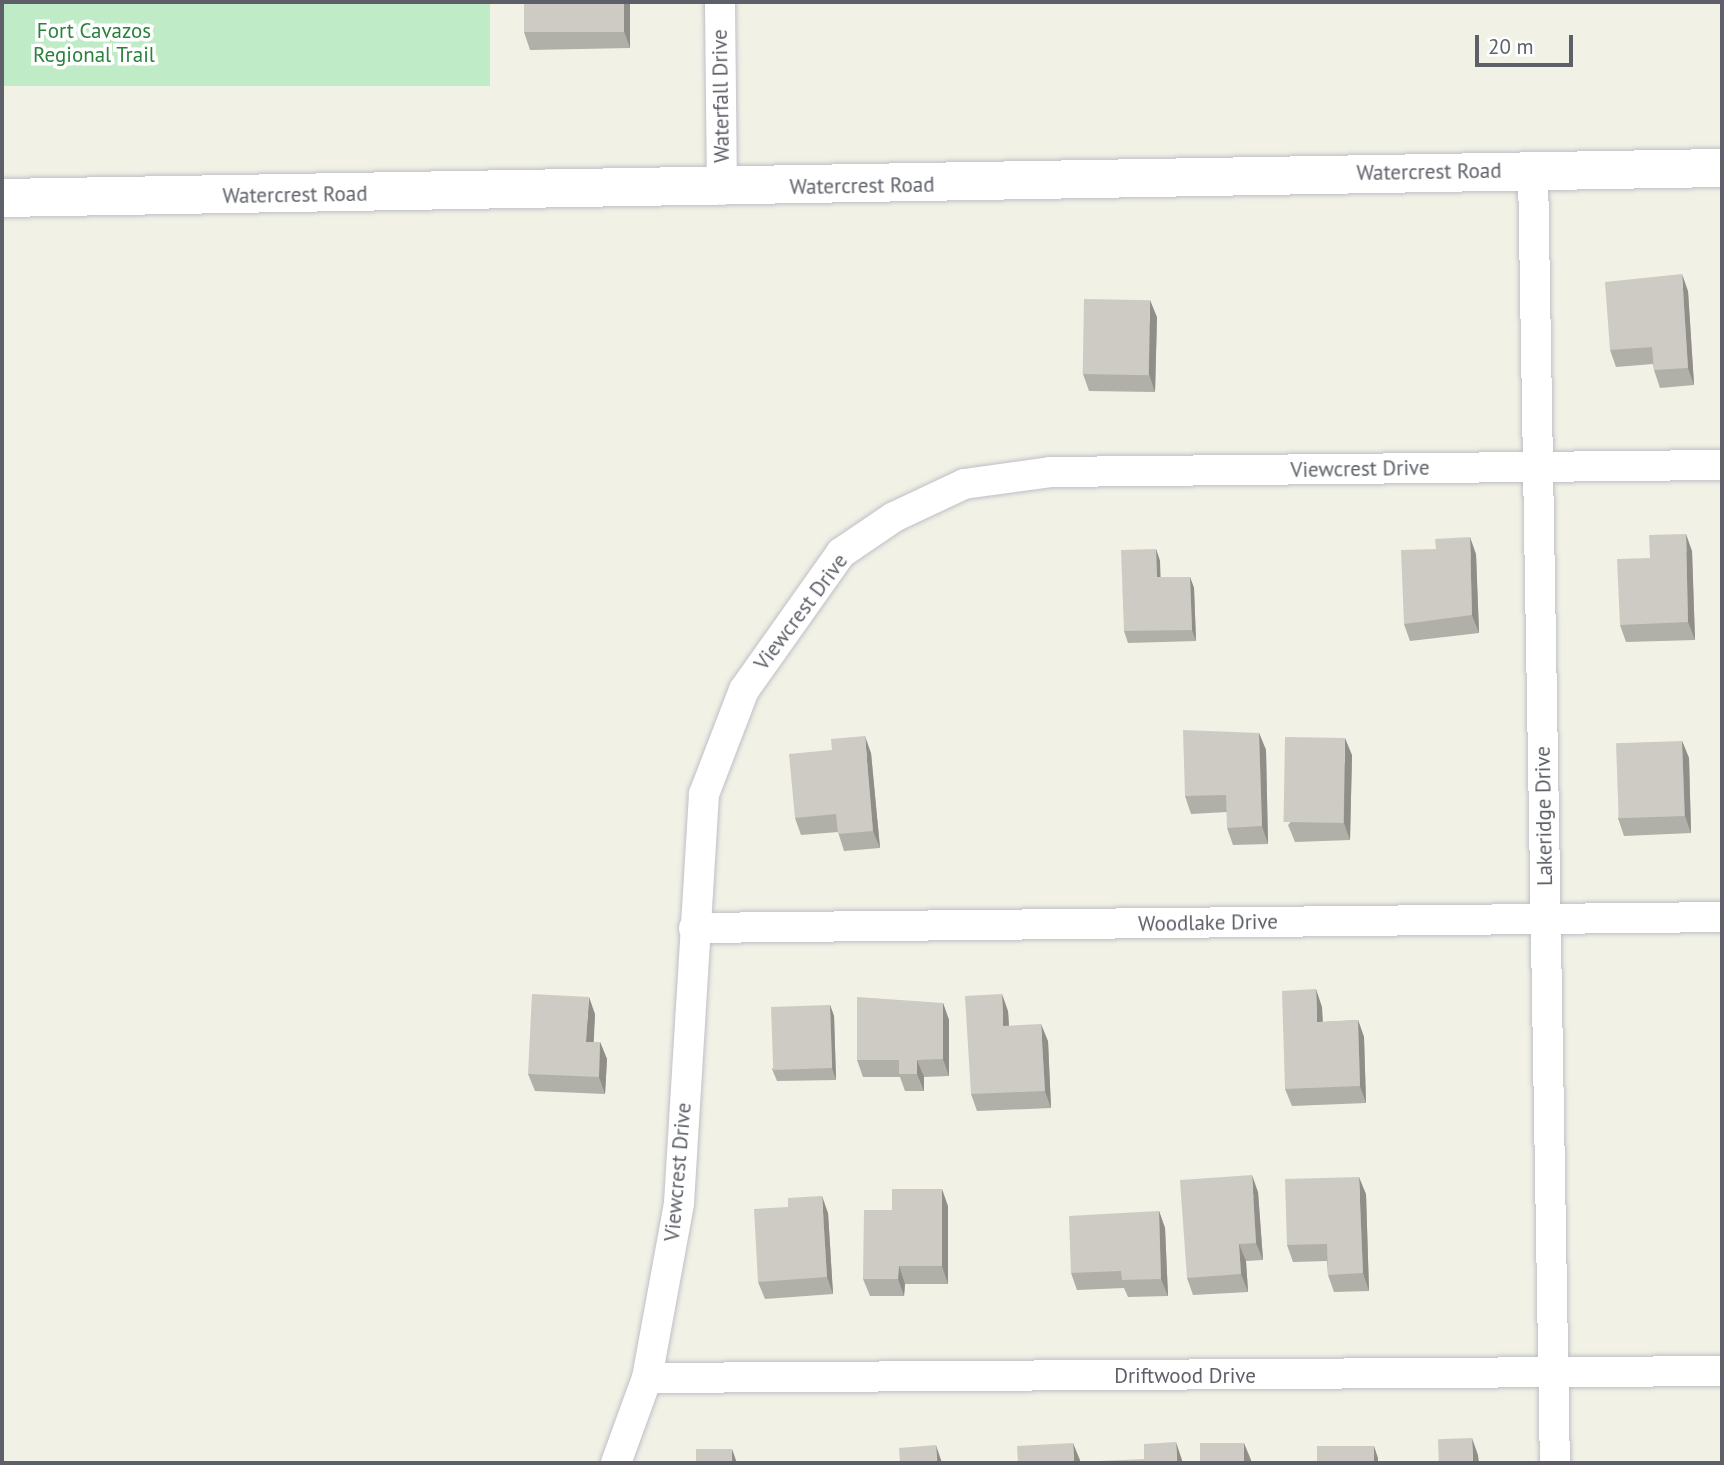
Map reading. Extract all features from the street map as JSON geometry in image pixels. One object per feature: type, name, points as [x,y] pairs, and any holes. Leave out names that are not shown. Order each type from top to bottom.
[{"type":"street","name":"Waterfall Drive","points":[[720,2],[722,190]]},
{"type":"street","name":"Watercrest Road","points":[[2,198],[722,190],[1533,170],[1722,169]]},
{"type":"street","name":"Lakeridge Drive","points":[[1533,170],[1555,1463]]},
{"type":"street","name":"Viewcrest Drive","points":[[616,1463],[647,1378],[678,1203],[704,794],[744,690],[841,553],[894,517],[964,484],[1050,472],[1722,464]]},
{"type":"street","name":"Woodlake Drive","points":[[694,928],[1722,917]]},
{"type":"street","name":"Driftwood Drive","points":[[647,1378],[1722,1371]]},
{"type":"green space","name":"Fort Cavazos Regional Trail","points":[[2,2],[490,2],[490,86],[2,86]]},
{"type":"building","points":[[524,2],[624,2],[624,32],[524,32]]},
{"type":"building","points":[[1682,274],[1688,368],[1654,370],[1652,347],[1610,350],[1605,282]]},
{"type":"building","points":[[1084,299],[1150,300],[1149,375],[1083,374]]},
{"type":"building","points":[[1686,534],[1688,622],[1620,625],[1617,559],[1650,558],[1649,535]]},
{"type":"building","points":[[1470,537],[1472,615],[1404,624],[1401,550],[1436,549],[1435,539]]},
{"type":"building","points":[[1156,549],[1157,577],[1190,577],[1192,630],[1124,631],[1121,550]]},
{"type":"building","points":[[1183,730],[1259,733],[1262,826],[1227,828],[1226,795],[1185,796]]},
{"type":"building","points":[[865,736],[873,831],[838,834],[836,814],[795,818],[789,754],[832,750],[831,739]]},
{"type":"building","points":[[1285,737],[1345,738],[1344,823],[1284,822]]},
{"type":"building","points":[[1682,741],[1685,816],[1619,818],[1616,743]]},
{"type":"building","points":[[1316,989],[1317,1022],[1358,1020],[1360,1086],[1285,1089],[1282,991]]},
{"type":"building","points":[[532,994],[589,997],[586,1042],[600,1042],[599,1077],[528,1074]]},
{"type":"building","points":[[1002,994],[1003,1026],[1041,1024],[1045,1091],[971,1094],[965,996]]},
{"type":"building","points":[[857,997],[943,1003],[943,1059],[917,1060],[917,1074],[899,1074],[899,1060],[857,1060]]},
{"type":"building","points":[[830,1005],[832,1068],[773,1070],[771,1007]]},
{"type":"building","points":[[1252,1175],[1256,1243],[1239,1244],[1241,1274],[1187,1278],[1180,1180]]},
{"type":"building","points":[[1359,1177],[1363,1273],[1328,1275],[1327,1244],[1287,1245],[1285,1179]]},
{"type":"building","points":[[892,1189],[942,1189],[942,1266],[899,1266],[898,1279],[863,1279],[864,1210],[892,1210]]},
{"type":"building","points":[[822,1196],[827,1277],[758,1282],[754,1209],[788,1207],[788,1198]]},
{"type":"building","points":[[1159,1211],[1161,1279],[1122,1280],[1121,1271],[1071,1273],[1069,1216]]},
{"type":"building","points":[[1472,1438],[1473,1463],[1439,1463],[1438,1439]]},
{"type":"building","points":[[1176,1442],[1177,1463],[1099,1463],[1144,1459],[1144,1444]]},
{"type":"building","points":[[1073,1443],[1074,1463],[1018,1463],[1017,1446]]},
{"type":"building","points":[[1200,1443],[1244,1443],[1244,1463],[1200,1463]]},
{"type":"building","points":[[936,1445],[937,1463],[900,1463],[899,1448]]},
{"type":"building","points":[[1317,1446],[1374,1446],[1374,1463],[1317,1463]]},
{"type":"building","points":[[696,1449],[732,1449],[732,1463],[696,1463]]}]
